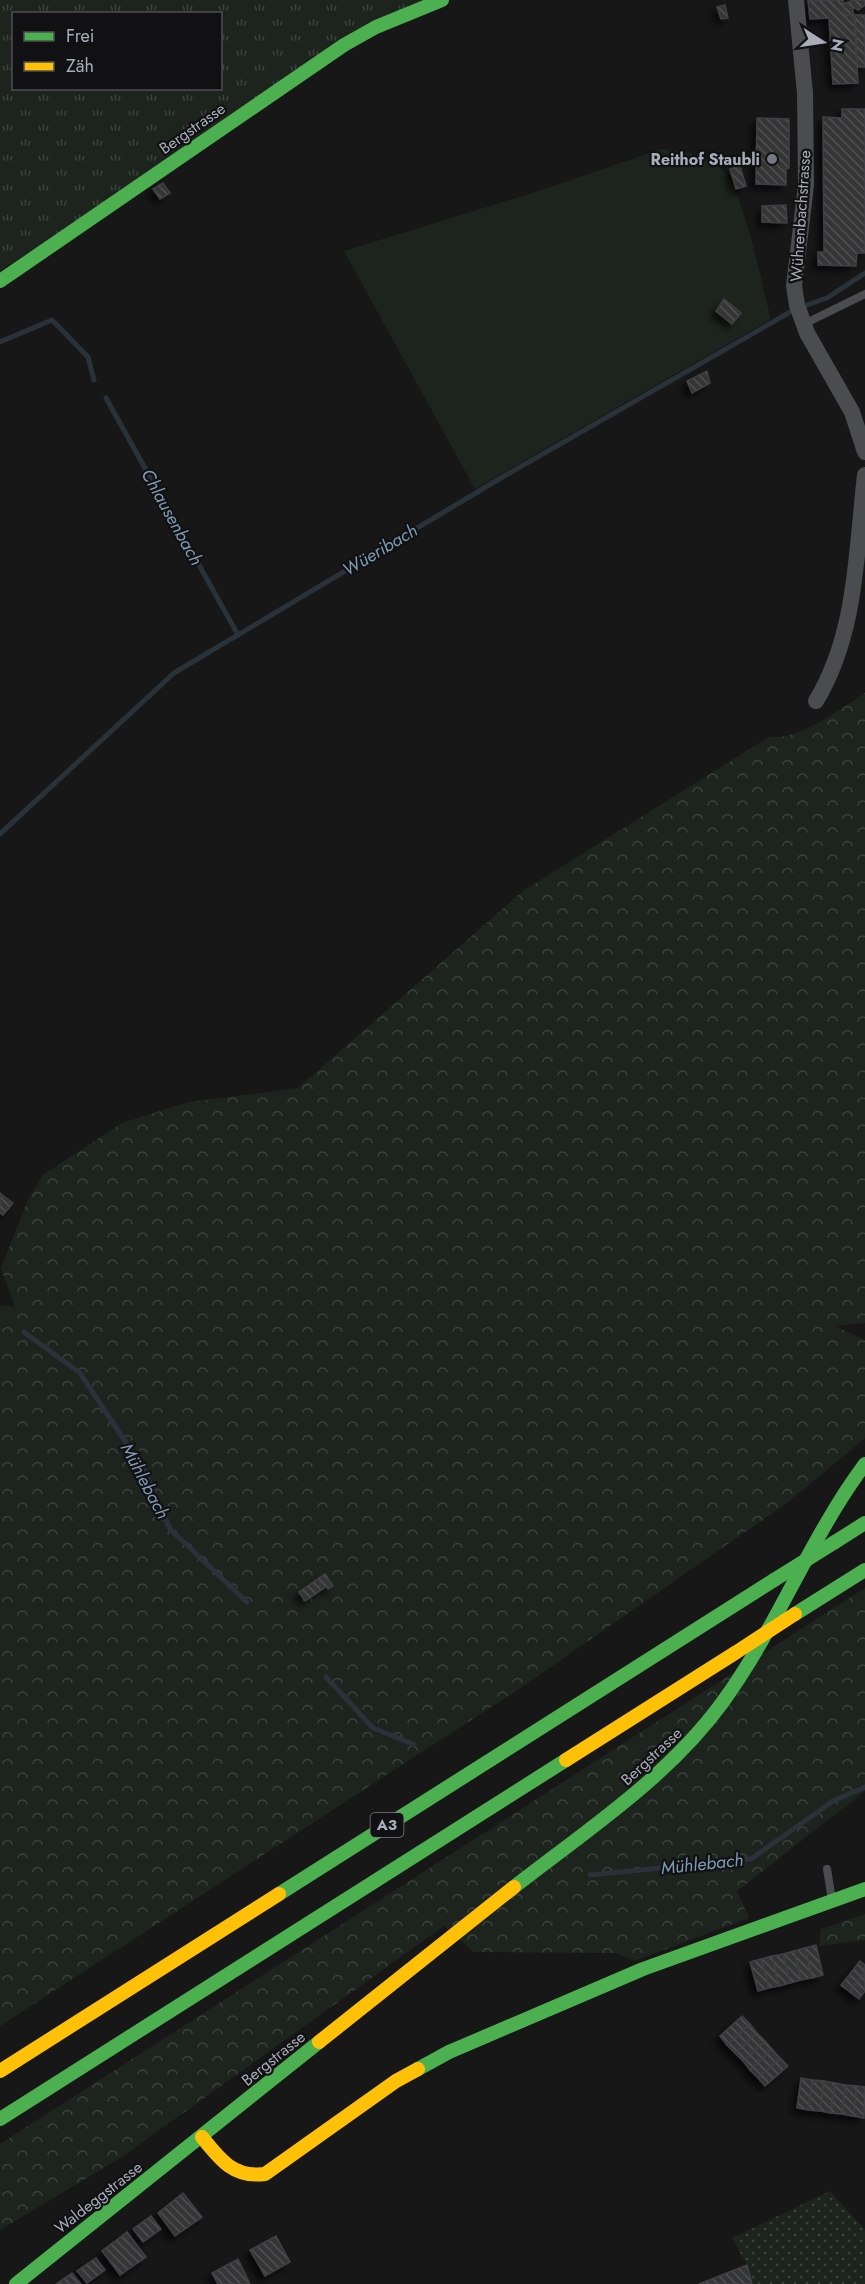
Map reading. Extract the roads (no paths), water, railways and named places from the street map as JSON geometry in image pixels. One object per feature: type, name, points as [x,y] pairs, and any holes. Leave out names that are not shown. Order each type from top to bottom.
[{"type":"main road","name":"Bergstrasse","points":[[0,281],[335,50],[376,27],[442,0]]},
{"type":"main road","name":"Bergstrasse","points":[[202,2137],[437,1947],[626,1801],[685,1749],[725,1700],[824,1524],[865,1464]]},
{"type":"main road","name":"A3","points":[[0,2071],[865,1523]]},
{"type":"main road","name":"A3","points":[[0,2119],[865,1570]]},
{"type":"main road","points":[[202,2137],[226,2167],[237,2174],[254,2176],[265,2174],[396,2080],[449,2052],[643,1969],[865,1889]]},
{"type":"main road","name":"Waldeggstrasse","points":[[16,2284],[202,2137]]},
{"type":"street","name":"Wührenbachstrasse","points":[[796,0],[805,93],[806,185],[794,286],[804,324],[852,412],[865,452]]},
{"type":"street","points":[[816,701],[838,657],[849,618],[865,475]]},
{"type":"lane","points":[[804,324],[865,294]]},
{"type":"lane","points":[[827,1869],[832,1900]]},
{"type":"waterway","name":"Wüeribach","points":[[804,306],[827,298],[865,273]]},
{"type":"waterway","name":"Wüeribach","points":[[0,834],[174,673],[506,475],[792,311]]},
{"type":"waterway","name":"Chlausenbach","points":[[0,342],[52,320],[88,357],[94,380]]},
{"type":"waterway","name":"Chlausenbach","points":[[106,398],[238,635]]},
{"type":"waterway","name":"Mühlebach","points":[[24,1332],[80,1373],[144,1470],[170,1529],[247,1602]]},
{"type":"waterway","name":"Mühlebach","points":[[326,1677],[373,1728],[413,1744]]},
{"type":"waterway","name":"Mühlebach","points":[[590,1875],[751,1859],[833,1801],[865,1787]]},
{"type":"place","name":"Reithof Staubli","points":[[772,159]]}]
